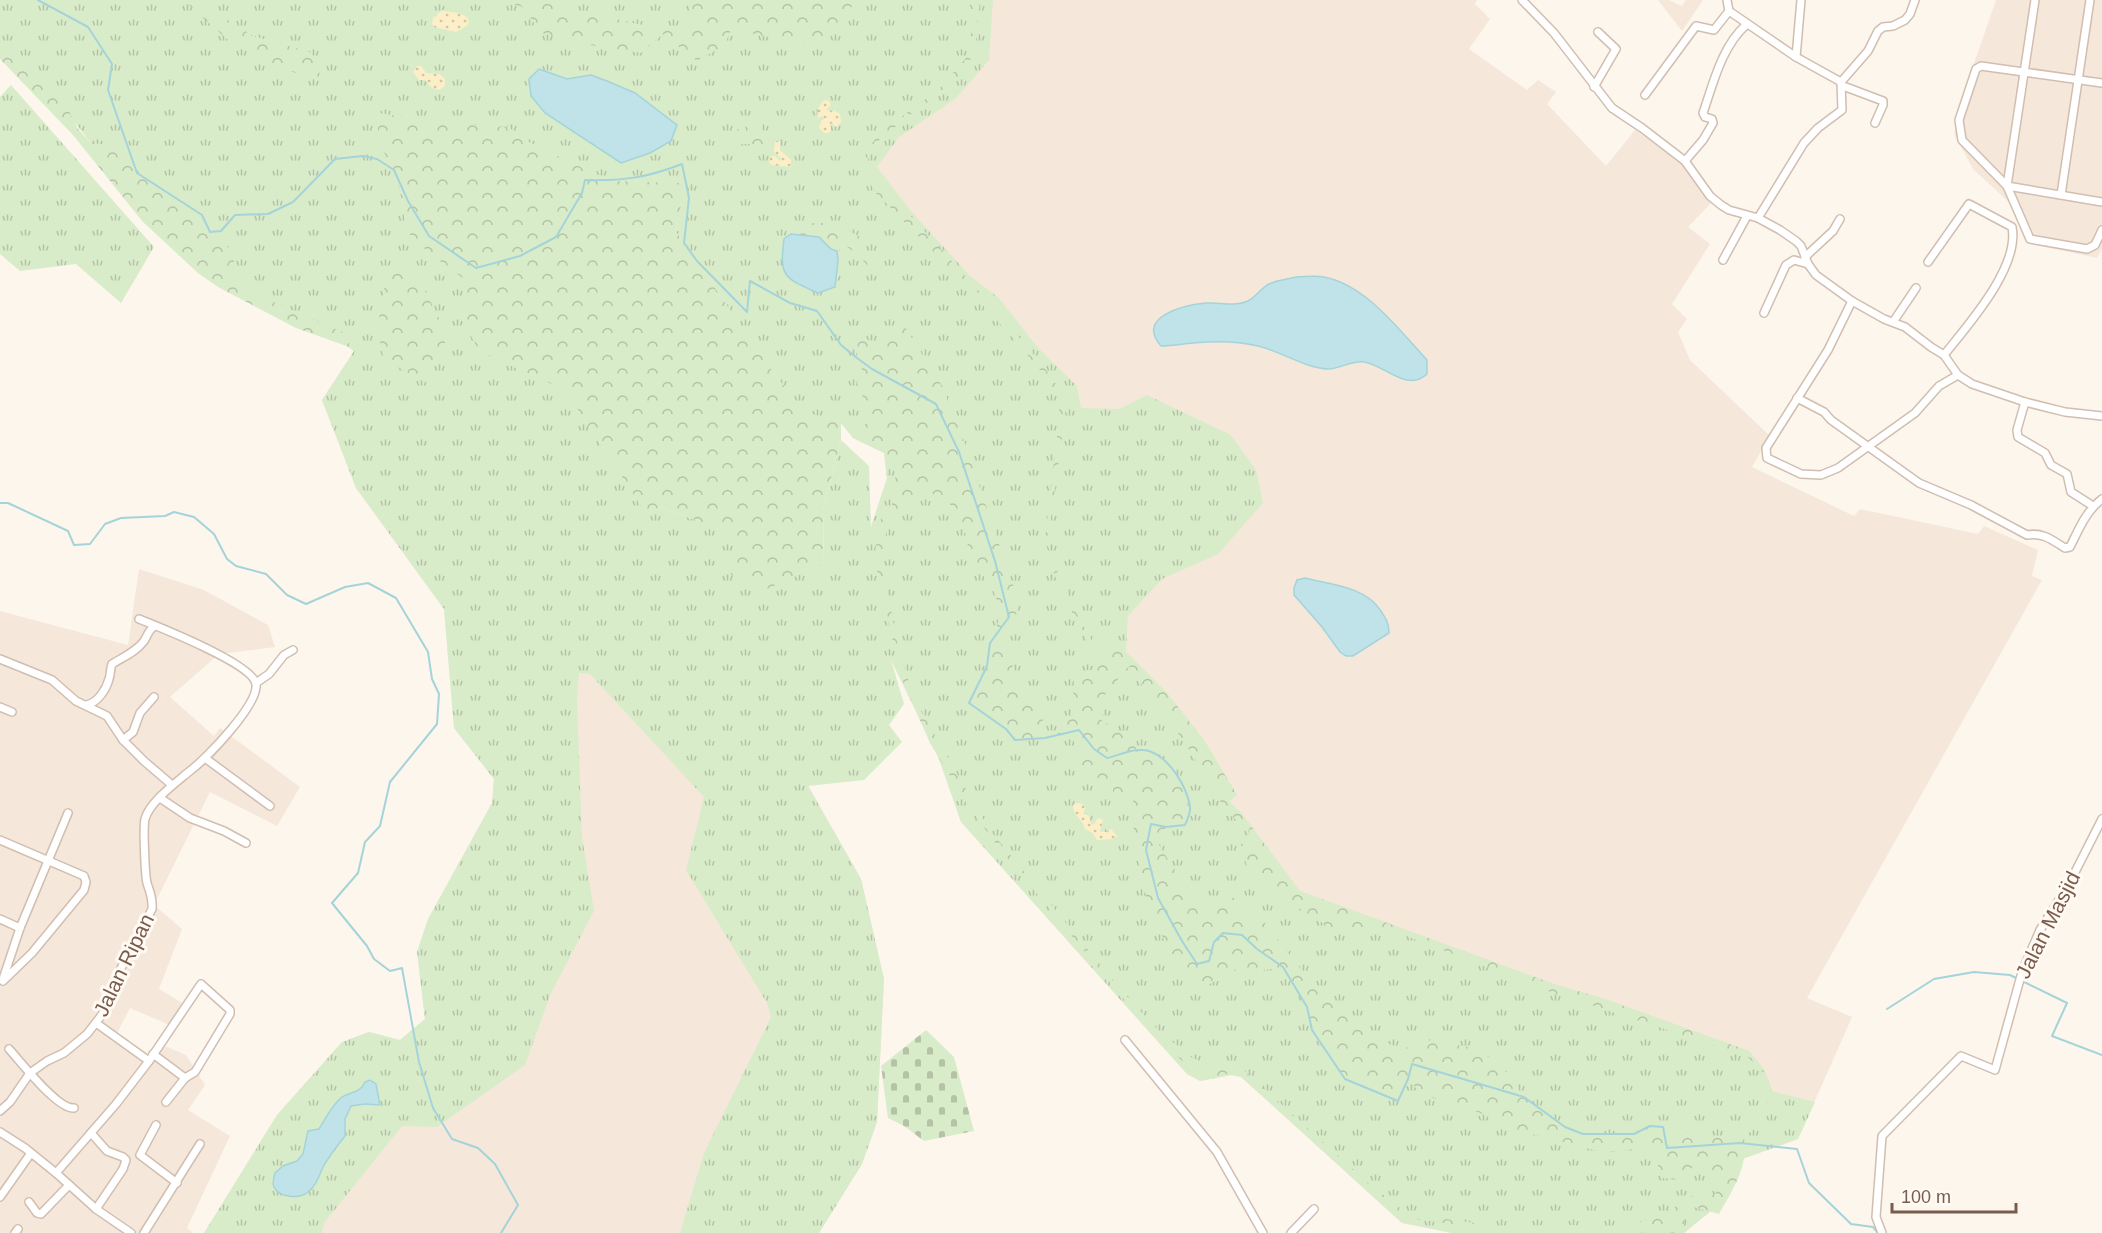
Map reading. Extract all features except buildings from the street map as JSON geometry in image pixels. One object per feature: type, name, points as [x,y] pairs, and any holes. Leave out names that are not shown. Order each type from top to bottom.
[{"type":"street","points":[[1522,0],[1554,33],[1594,87],[1617,113],[1642,128],[1685,161],[1710,196],[1729,210],[1758,218],[1780,230],[1801,246],[1806,261],[1816,276],[1852,301],[1905,327],[1944,355],[1958,375],[1987,390],[2065,412],[2101,414]]},
{"type":"street","points":[[1727,0],[1729,11],[1746,25],[1842,84],[1881,99],[1883,105],[1875,123]]},
{"type":"street","points":[[1796,57],[1801,0]]},
{"type":"street","points":[[1758,218],[1804,143],[1818,128],[1842,110],[1842,84],[1868,51],[1878,31],[1883,27],[1893,26],[1905,20],[1915,0]]},
{"type":"street","points":[[2007,186],[2035,0]]},
{"type":"street","points":[[2061,195],[2090,0]]},
{"type":"street","points":[[1645,95],[1696,26],[1714,30],[1729,11]]},
{"type":"street","points":[[1685,161],[1703,140],[1713,123],[1712,119],[1703,113],[1714,80],[1739,31],[1746,25]]},
{"type":"street","points":[[1594,87],[1616,49],[1598,32]]},
{"type":"street","points":[[2102,83],[1989,66],[1978,67],[1959,120],[1962,140],[2007,186],[2030,239],[2087,249],[2095,246],[2102,230]]},
{"type":"street","points":[[2007,186],[2102,202]]},
{"type":"street","points":[[1928,262],[1969,204],[2010,225],[2013,230],[2011,256],[1983,305],[1944,355]]},
{"type":"street","points":[[1723,260],[1747,216]]},
{"type":"street","points":[[1806,261],[1833,231],[1840,219]]},
{"type":"street","points":[[1764,313],[1786,265],[1794,260],[1806,261]]},
{"type":"street","points":[[1893,322],[1916,288]]},
{"type":"street","points":[[1852,301],[1828,350],[1766,448],[1767,458],[1801,474],[1821,475],[1838,468],[1915,413],[1939,386],[1958,375]]},
{"type":"street","points":[[1797,398],[1824,412],[1831,420],[1919,483],[1971,505],[2027,535],[2047,536],[2065,548],[2070,547],[2082,522],[2093,506],[2102,499]]},
{"type":"street","points":[[2025,402],[2018,436],[2045,453],[2051,465],[2067,474],[2071,492],[2093,506]]},
{"type":"street","points":[[139,619],[206,647],[245,670],[254,680],[269,674],[284,655],[292,650]]},
{"type":"street","points":[[87,705],[103,692],[112,664],[133,652],[145,641],[151,628],[155,626]]},
{"type":"street","points":[[1,662],[52,680],[76,701],[107,717],[123,740],[172,786]]},
{"type":"street","name":"Jalan Ripan","points":[[0,1111],[10,1102],[30,1073],[64,1053],[87,1034],[96,1023],[112,994],[118,974],[152,909],[153,897],[147,882],[143,830],[148,811],[172,786],[205,758],[236,724],[252,700],[254,680]]},
{"type":"street","points":[[123,740],[133,732],[140,713],[154,697]]},
{"type":"street","points":[[0,707],[12,712]]},
{"type":"street","points":[[205,758],[270,806]]},
{"type":"street","points":[[160,798],[190,818],[220,829],[246,843]]},
{"type":"street","points":[[1,982],[8,958],[68,813]]},
{"type":"street","name":"Jalan Masjid","points":[[1882,1233],[1876,1217],[1882,1136],[1961,1056],[1995,1070],[2022,972],[2040,930],[2069,884],[2102,819]]},
{"type":"street","points":[[0,840],[84,876],[86,882],[84,890],[32,953],[1,982]]},
{"type":"street","points":[[0,920],[20,928]]},
{"type":"street","points":[[56,1173],[151,1058],[201,984],[231,1012],[195,1072],[185,1078],[166,1102]]},
{"type":"street","points":[[96,1023],[185,1078]]},
{"type":"street","points":[[1125,1040],[1217,1152],[1263,1233]]},
{"type":"street","points":[[9,1049],[55,1099],[67,1108],[75,1108]]},
{"type":"street","points":[[156,1125],[140,1155],[177,1183]]},
{"type":"street","points":[[0,1132],[56,1173],[96,1209],[131,1233]]},
{"type":"street","points":[[91,1133],[107,1151],[126,1160],[96,1209]]},
{"type":"street","points":[[144,1233],[200,1144]]},
{"type":"street","points":[[0,1197],[31,1153]]},
{"type":"street","points":[[29,1202],[37,1213],[41,1214],[69,1185]]},
{"type":"street","points":[[1291,1233],[1314,1209]]},
{"type":"shaded area","points":[[0,0],[1477,0],[1475,4],[1490,19],[1469,49],[1527,90],[1538,80],[1556,92],[1547,104],[1606,166],[1635,130],[1682,163],[1711,203],[1688,227],[1710,244],[1672,304],[1687,319],[1678,332],[1690,360],[1770,436],[1752,467],[1854,516],[1860,509],[1978,534],[1984,526],[2038,550],[2032,576],[2042,580],[1807,998],[1852,1017],[1798,1139],[1731,1163],[1684,1233],[1452,1233],[1402,1223],[1241,1077],[1231,1075],[1200,1081],[1187,1074],[961,822],[868,534],[887,478],[884,453],[853,438],[841,423],[709,610],[861,879],[884,979],[877,1122],[862,1164],[819,1233],[204,1233],[277,1115],[342,1042],[369,1032],[400,1040],[425,1019],[417,952],[428,919],[492,803],[494,779],[454,728],[444,609],[356,488],[322,400],[354,351],[298,314],[211,231]]},
{"type":"shaded area","points":[[1658,0],[1669,0],[1682,6],[1686,0],[1703,0],[1682,31]]},
{"type":"shaded area","points":[[1996,0],[2102,0],[2102,249],[2097,258],[2026,243],[2012,205],[1973,169],[1954,134],[1962,98]]},
{"type":"shaded area","points":[[139,569],[204,590],[268,625],[275,647],[219,654],[170,697],[214,736],[220,728],[300,787],[277,826],[210,792],[154,905],[182,929],[159,989],[184,1004],[174,1027],[130,1008],[117,1033],[150,1056],[158,1043],[186,1055],[205,1085],[188,1110],[230,1136],[187,1228],[193,1233],[0,1233],[0,611],[128,645]]},
{"type":"green space","points":[[0,0],[993,0],[989,60],[955,99],[899,137],[877,167],[910,210],[970,276],[999,298],[1038,348],[1077,386],[1081,408],[1119,409],[1147,395],[1231,435],[1256,470],[1263,503],[1218,554],[1162,579],[1128,616],[1126,652],[1167,693],[1204,740],[1237,795],[1229,801],[1242,814],[1300,891],[1554,984],[1605,999],[1749,1051],[1764,1069],[1772,1091],[1815,1102],[1798,1139],[1731,1163],[1721,1203],[1684,1233],[1452,1233],[1402,1223],[1241,1077],[1231,1075],[1200,1081],[1187,1074],[961,822],[939,759],[891,660],[904,704],[889,725],[902,742],[864,780],[808,786],[861,879],[884,979],[877,1122],[862,1164],[819,1233],[680,1233],[704,1153],[771,1017],[767,1003],[686,870],[704,797],[590,674],[579,673],[577,702],[582,837],[594,911],[551,993],[525,1065],[437,1127],[402,1126],[324,1223],[322,1233],[204,1233],[277,1115],[342,1042],[369,1032],[400,1040],[425,1019],[417,952],[428,919],[492,803],[494,779],[454,728],[444,609],[356,488],[322,400],[354,351],[298,314],[228,283],[210,232],[144,178],[91,143],[76,124],[0,54]],"holes":[[[377,113],[452,124],[509,127],[518,137],[610,181],[685,183],[676,232],[775,375],[805,412],[841,423],[853,438],[884,453],[887,478],[871,528],[869,466],[841,440],[823,510],[824,564],[737,536],[660,507],[645,512],[565,390],[479,351],[462,318],[469,282],[428,252],[407,232],[397,175],[379,144]]]},
{"type":"green space","points":[[187,0],[206,0],[206,6],[253,36],[310,52],[323,81],[270,65],[227,39],[191,7]]},
{"type":"green space","points":[[482,0],[530,0],[643,25],[687,30],[691,0],[854,0],[849,14],[821,48],[731,29],[725,45],[697,61],[663,34],[641,53],[584,44],[542,33],[521,6]]},
{"type":"green space","points":[[969,0],[980,0],[975,49],[965,72],[951,86],[879,140],[866,163],[875,177],[1041,363],[1067,400],[1047,548],[1073,607],[1096,648],[1126,652],[1167,693],[1204,740],[1237,795],[1229,801],[1242,814],[1300,891],[1554,984],[1605,999],[1749,1051],[1759,1063],[1771,1086],[1771,1107],[1757,1127],[1744,1136],[1744,1157],[1739,1177],[1719,1214],[1693,1207],[1679,1233],[1485,1229],[1402,1217],[1357,1180],[1238,1070],[1213,1079],[1187,1066],[1137,1015],[996,844],[967,804],[930,743],[901,677],[874,557],[882,513],[891,512],[895,479],[891,461],[887,455],[871,442],[858,437],[867,422],[872,406],[863,397],[857,383],[863,372],[856,351],[859,339],[866,338],[874,346],[882,342],[888,344],[902,322],[942,386],[963,438],[1018,600],[1016,616],[1009,617],[998,633],[997,625],[1001,611],[991,585],[971,561],[964,527],[948,501],[916,486],[907,509],[891,513],[881,555],[898,647],[914,699],[989,829],[1121,990],[1158,1030],[1191,1057],[1217,1070],[1238,1065],[1366,1181],[1408,1214],[1497,1226],[1570,1225],[1624,1229],[1677,1206],[1694,1195],[1708,1198],[1716,1193],[1720,1180],[1704,1165],[1692,1168],[1678,1180],[1663,1178],[1650,1146],[1616,1152],[1594,1150],[1516,1130],[1478,1112],[1421,1094],[1409,1080],[1398,1101],[1345,1079],[1312,1030],[1307,1007],[1283,968],[1236,969],[1208,985],[1193,988],[1171,955],[1148,905],[1139,865],[1131,810],[1134,798],[1113,793],[1113,782],[1100,778],[1084,778],[1078,764],[1081,752],[1070,736],[1058,735],[1057,727],[1072,716],[1074,679],[1087,670],[1097,670],[1090,646],[1060,589],[1044,547],[1060,399],[1037,366],[1012,337],[876,193],[864,174],[863,162],[867,150],[880,133],[939,89],[966,58],[973,25]],"holes":[[[1129,666],[1163,716],[1176,730],[1192,754],[1228,814],[1250,829],[1241,845],[1250,878],[1342,935],[1366,937],[1366,922],[1548,991],[1747,1056],[1762,1071],[1768,1099],[1766,1112],[1755,1126],[1726,1136],[1697,1137],[1682,1129],[1672,1133],[1663,1127],[1650,1126],[1633,1134],[1583,1134],[1565,1127],[1524,1097],[1500,1064],[1474,1048],[1427,1040],[1400,1050],[1365,1030],[1318,991],[1258,914],[1238,913],[1241,902],[1232,897],[1210,910],[1180,878],[1157,841],[1166,827],[1185,825],[1190,809],[1183,787],[1169,764],[1150,751],[1137,750],[1130,736],[1100,719],[1103,714],[1104,696]]]},
{"type":"green space","points":[[0,46],[27,71],[52,78],[78,129],[91,143],[110,145],[132,156],[137,173],[202,215],[210,231],[221,231],[246,290],[342,332],[352,348],[296,328],[218,287],[198,273],[143,222],[73,135],[0,59]]},
{"type":"green space","points":[[11,85],[154,247],[121,303],[76,264],[20,271],[0,254],[0,97]]},
{"type":"green space","points":[[377,113],[452,124],[509,127],[518,137],[610,181],[685,183],[676,232],[775,375],[805,412],[841,423],[841,440],[823,510],[824,564],[762,591],[731,575],[736,536],[661,507],[645,512],[565,390],[479,351],[462,318],[468,282],[428,252],[407,232],[397,175],[379,144]]},
{"type":"green space","points":[[755,118],[765,133],[779,135],[763,145],[758,153],[750,144],[735,141],[733,133],[738,129],[745,130],[746,123]]},
{"type":"green space","points":[[802,223],[833,223],[863,238],[868,266],[846,246],[837,251],[831,249],[819,237],[791,234]]},
{"type":"green space","points":[[391,262],[424,289],[448,336],[426,383],[384,359],[379,322]]},
{"type":"green space","points":[[998,633],[1005,643],[1021,692],[1041,706],[1045,738],[1015,740],[1006,729],[969,703],[987,666],[990,643]]},
{"type":"green space","points":[[926,1030],[954,1057],[974,1131],[924,1141],[904,1126],[888,1118],[881,1066]]},
{"type":"sand","points":[[442,10],[463,15],[469,20],[468,25],[456,32],[434,27],[433,18]]},
{"type":"sand","points":[[417,66],[421,66],[426,73],[439,74],[445,79],[445,86],[439,90],[432,88],[425,80],[419,80],[413,72]]},
{"type":"sand","points":[[824,100],[829,101],[831,105],[826,110],[840,114],[841,122],[836,127],[831,123],[829,133],[824,133],[819,128],[824,119],[823,116],[818,118],[818,111]]},
{"type":"sand","points":[[780,141],[780,150],[791,160],[791,167],[769,163],[770,157],[775,156],[780,161],[782,159],[774,152],[775,142]]},
{"type":"sand","points":[[1082,804],[1085,808],[1083,814],[1089,815],[1091,824],[1094,825],[1100,818],[1103,820],[1100,831],[1106,832],[1111,829],[1117,836],[1114,839],[1097,840],[1093,833],[1085,829],[1075,813],[1073,805]]},
{"type":"water","points":[[539,69],[567,79],[591,75],[635,93],[677,125],[671,141],[650,153],[621,163],[545,113],[531,96],[529,79]]},
{"type":"water","points":[[791,234],[819,237],[831,249],[837,251],[835,287],[818,293],[798,284],[786,275],[782,261],[784,239]]},
{"type":"water","points":[[1321,276],[1354,289],[1368,299],[1427,360],[1427,374],[1412,381],[1364,362],[1350,363],[1333,369],[1319,368],[1266,348],[1242,343],[1209,342],[1161,346],[1155,336],[1154,327],[1158,320],[1175,310],[1206,303],[1243,303],[1269,284],[1296,277]]},
{"type":"water","points":[[1305,578],[1347,588],[1366,596],[1383,614],[1389,633],[1353,656],[1346,656],[1340,652],[1294,595],[1297,580]]},
{"type":"water","points":[[370,1080],[376,1084],[380,1105],[351,1106],[345,1119],[345,1136],[328,1159],[313,1187],[304,1194],[295,1196],[277,1191],[273,1184],[275,1173],[283,1166],[297,1161],[303,1154],[308,1131],[319,1129],[329,1112],[342,1097],[358,1090]]},
{"type":"waterway","points":[[38,0],[88,27],[112,64],[108,90],[137,173],[202,215],[210,232],[221,231],[235,215],[268,214],[293,202],[335,159],[363,156],[377,159],[394,170],[408,201],[429,236],[476,268],[520,256],[556,237],[582,193],[585,180],[634,178],[682,164],[689,198],[684,243],[697,261],[747,312],[750,281],[790,303],[817,311],[841,345],[857,358],[872,369],[936,404],[959,452],[995,561],[1009,617],[990,643],[987,666],[969,703],[1006,729],[1015,740],[1045,738],[1079,730],[1094,749],[1107,758],[1133,751],[1149,751],[1164,760],[1176,774],[1188,799],[1190,809],[1188,819],[1185,825],[1166,827],[1151,824],[1146,850],[1158,898],[1197,964],[1209,961],[1214,942],[1223,933],[1242,935],[1257,949],[1283,967],[1307,1007],[1312,1030],[1345,1079],[1398,1101],[1412,1064],[1524,1097],[1565,1127],[1583,1134],[1634,1134],[1650,1126],[1663,1127],[1667,1148],[1740,1143],[1797,1149],[1809,1183],[1851,1224],[1873,1227],[1878,1233]]},
{"type":"waterway","points":[[0,503],[8,503],[68,531],[74,545],[90,544],[105,524],[121,518],[165,516],[174,512],[194,517],[214,534],[227,559],[236,566],[266,574],[287,595],[306,604],[345,587],[368,583],[396,598],[428,652],[432,679],[439,694],[437,724],[390,782],[380,826],[365,842],[358,873],[332,903],[367,946],[374,959],[390,971],[402,968],[419,1062],[433,1108],[452,1139],[478,1148],[495,1164],[518,1205],[501,1233]]},
{"type":"waterway","points":[[1887,1009],[1934,979],[1974,972],[2010,975],[2067,1003],[2052,1036],[2102,1055]]}]
